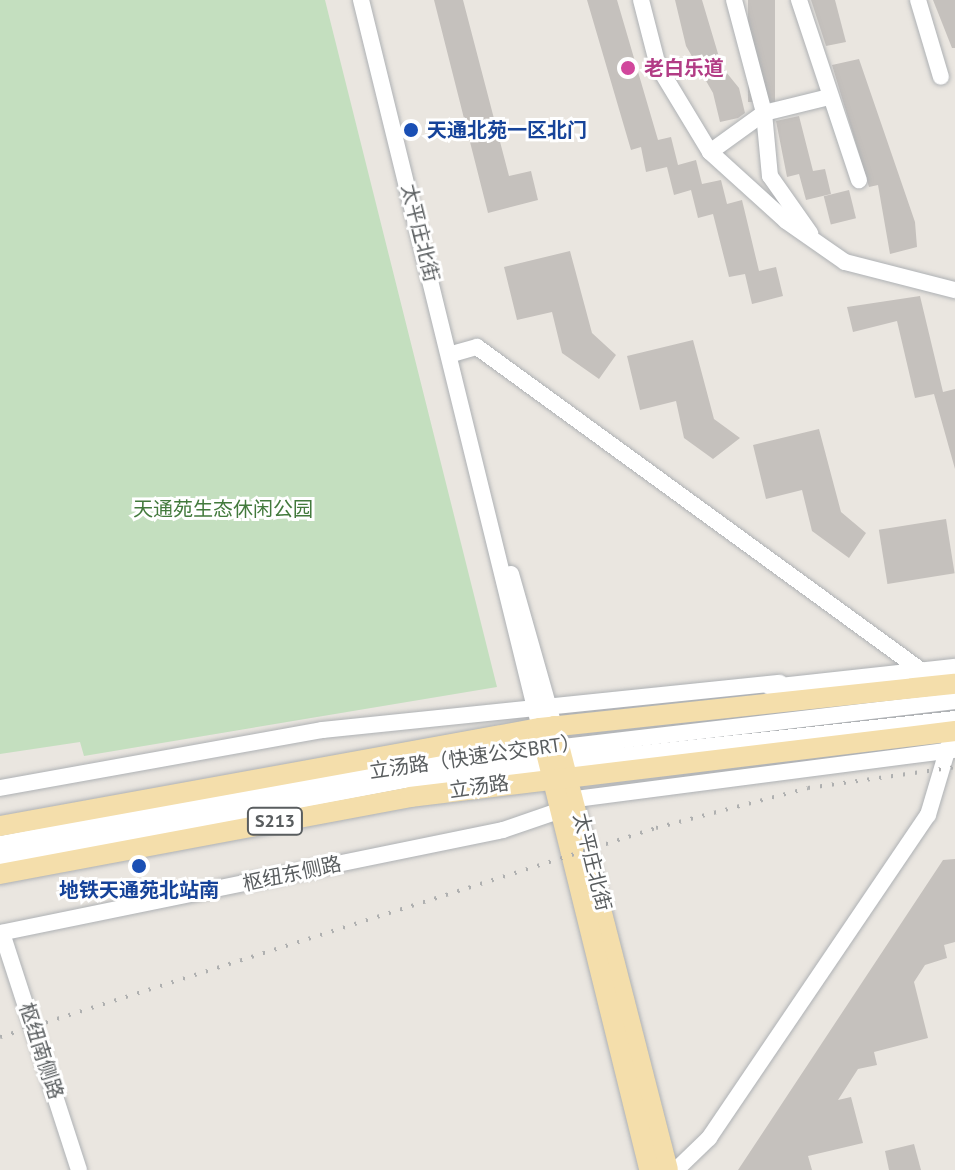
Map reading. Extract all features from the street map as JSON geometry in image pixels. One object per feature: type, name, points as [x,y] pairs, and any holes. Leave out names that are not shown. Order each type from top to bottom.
[{"type":"main road","name":"立汤路","points":[[0,874],[355,806],[712,711],[955,684]]},
{"type":"main road","name":"立汤路","points":[[0,826],[554,752],[953,736]]},
{"type":"main road","name":"太平庄北街","points":[[554,752],[576,799],[668,1170]]},
{"type":"main road","name":"太平庄北街","points":[[554,752],[562,814],[649,1170]]},
{"type":"street","name":"太平庄北街","points":[[361,0],[503,558],[523,601],[554,752]]},
{"type":"street","points":[[641,0],[658,66],[710,152],[813,238],[869,272],[955,290]]},
{"type":"street","points":[[734,0],[764,113],[770,176],[813,238]]},
{"type":"street","points":[[799,0],[859,180]]},
{"type":"street","points":[[918,0],[941,77]]},
{"type":"street","points":[[710,152],[764,113],[829,97]]},
{"type":"street","points":[[452,354],[477,347],[919,669]]},
{"type":"street","name":"立汤路","points":[[712,711],[780,683],[955,667]]},
{"type":"street","points":[[0,788],[323,730],[542,704],[780,683]]},
{"type":"street","name":"立汤路（快速公交BRT）","points":[[0,844],[311,781],[955,701]]},
{"type":"street","points":[[562,814],[576,799],[953,736],[928,815],[709,1138],[676,1170]]},
{"type":"street","name":"立汤路（快速公交BRT）","points":[[0,858],[554,752]]},
{"type":"street","name":"枢纽东侧路","points":[[1,933],[562,814]]},
{"type":"street","name":"枢纽南侧路","points":[[1,933],[79,1170]]},
{"type":"green space","name":"天通苑生态休闲公园","points":[[0,0],[325,0],[497,687],[84,756],[80,742],[0,754]]},
{"type":"building","points":[[434,0],[463,0],[509,176],[531,171],[538,200],[488,213]]},
{"type":"building","points":[[587,0],[617,0],[658,140],[671,137],[678,165],[696,160],[702,184],[721,180],[727,204],[742,200],[759,271],[776,267],[783,296],[752,304],[745,274],[729,277],[713,214],[698,218],[691,190],[674,195],[667,167],[646,172],[641,147],[631,150]]},
{"type":"building","points":[[675,0],[702,0],[722,67],[739,88],[745,113],[738,118],[720,122],[713,93],[686,46]]},
{"type":"building","points":[[748,0],[775,0],[775,102],[748,102]]},
{"type":"building","points":[[811,0],[835,0],[846,42],[826,46]]},
{"type":"building","points":[[933,0],[955,0],[955,48],[952,48]]},
{"type":"building","points":[[859,59],[915,222],[917,247],[890,254],[878,185],[869,187],[832,65]]},
{"type":"building","points":[[799,116],[813,171],[825,169],[831,194],[806,200],[799,174],[787,177],[776,121]]},
{"type":"building","points":[[849,190],[856,218],[831,224],[824,196]]},
{"type":"building","points":[[570,251],[592,333],[616,355],[599,379],[562,353],[552,312],[517,320],[504,267]]},
{"type":"building","points":[[920,296],[943,392],[955,389],[955,469],[934,394],[915,398],[897,321],[853,332],[847,307]]},
{"type":"building","points":[[693,340],[714,419],[740,438],[713,459],[684,438],[676,401],[640,410],[627,356]]},
{"type":"building","points":[[819,429],[841,512],[866,533],[849,558],[812,531],[802,490],[766,499],[753,445]]},
{"type":"building","points":[[946,519],[955,573],[887,584],[879,530]]},
{"type":"building","points":[[955,859],[955,942],[944,945],[947,958],[925,965],[914,982],[928,1038],[874,1052],[877,1065],[858,1069],[838,1100],[851,1097],[863,1143],[808,1156],[812,1170],[738,1170],[943,860]]},
{"type":"building","points":[[914,1144],[921,1170],[889,1170],[885,1151]]},
{"type":"railway","points":[[0,1037],[656,828],[808,788],[955,767]]},
{"type":"place","name":"老白乐道","points":[[628,68]]},
{"type":"place","name":"天通北苑一区北门","points":[[411,130]]},
{"type":"place","name":"地铁天通苑北站南","points":[[139,866]]}]
